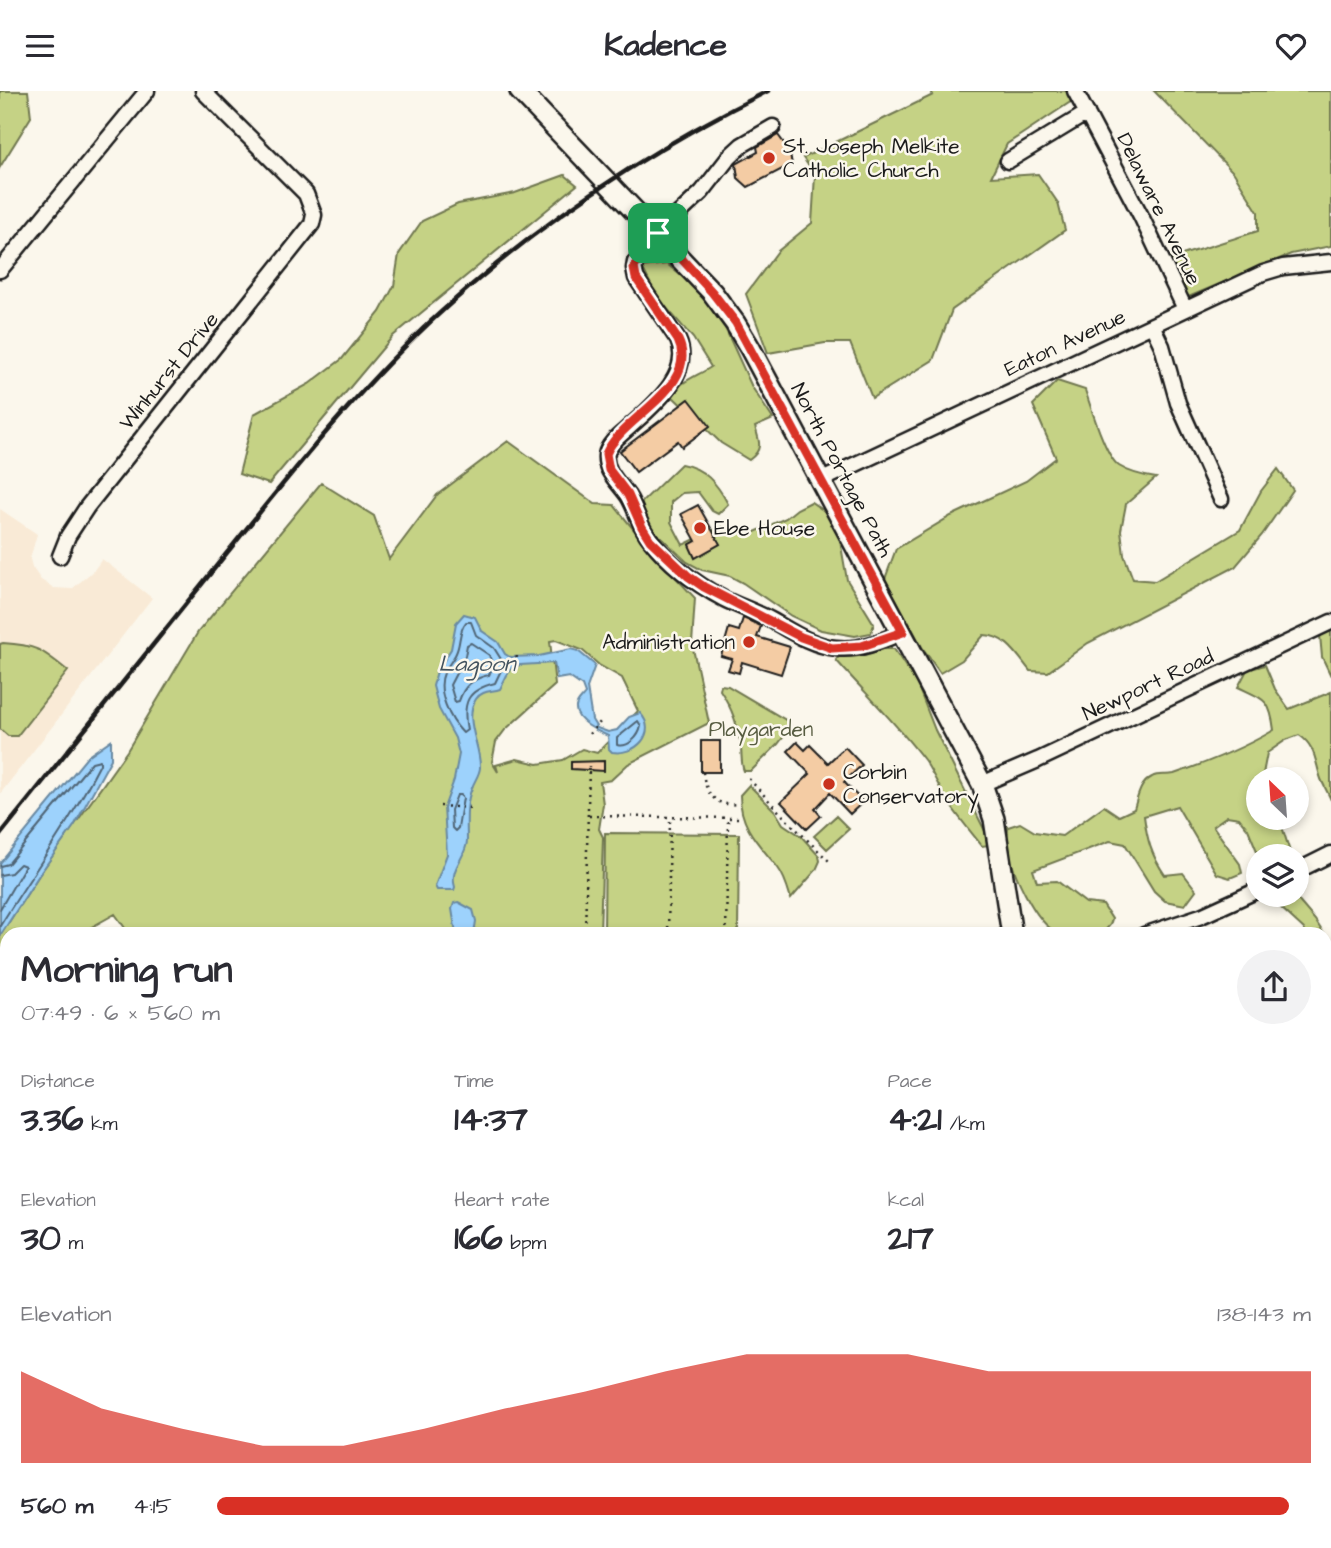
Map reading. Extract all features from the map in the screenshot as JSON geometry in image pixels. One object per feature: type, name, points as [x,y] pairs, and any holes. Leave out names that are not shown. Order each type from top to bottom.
[{"type":"main road","name":"North Portage Path","points":[[520,91],[658,233],[712,292],[736,323],[982,783],[996,828],[1012,927]]},
{"type":"street","points":[[0,270],[147,91]]},
{"type":"street","name":"Winhurst Drive","points":[[61,556],[68,536],[87,507],[312,224],[314,215],[306,194],[203,91]]},
{"type":"street","name":"Delaware Avenue","points":[[1075,91],[1141,216],[1185,309]]},
{"type":"street","points":[[1008,161],[1087,113]]},
{"type":"street","points":[[774,127],[742,145],[730,156],[702,192],[644,248],[634,268],[636,278],[683,351],[682,359],[668,387],[615,440],[606,454],[609,470],[632,504],[642,527],[668,558],[704,587],[725,599],[820,644],[847,649],[880,642],[903,632]]},
{"type":"street","name":"Eaton Avenue","points":[[822,481],[1185,309],[1283,267],[1331,262]]},
{"type":"street","points":[[1152,325],[1162,347],[1178,403],[1221,499]]},
{"type":"street","name":"Newport Road","points":[[982,783],[1050,754],[1331,622]]},
{"type":"street","points":[[1309,865],[1331,854]]},
{"type":"street","points":[[1168,927],[1201,916],[1246,895]]},
{"type":"path","points":[[516,672],[517,651]]},
{"type":"path","points":[[589,734],[603,719]]},
{"type":"path","points":[[585,927],[589,767]]},
{"type":"path","points":[[703,772],[705,786],[713,799],[726,805],[738,804]]},
{"type":"path","points":[[749,779],[830,862]]},
{"type":"path","points":[[440,806],[472,808]]},
{"type":"path","points":[[589,816],[738,818]]},
{"type":"path","points":[[668,927],[670,818]]},
{"type":"path","points":[[726,927],[728,818]]},
{"type":"shaded area","points":[[0,509],[37,534],[30,559],[32,567],[41,580],[54,588],[72,589],[94,570],[102,559],[152,598],[0,794]]},
{"type":"green space","points":[[0,91],[28,91],[31,117],[0,167]]},
{"type":"green space","points":[[931,91],[1087,91],[1007,144],[991,177],[1038,174],[1058,203],[1065,230],[952,310],[933,360],[872,398],[850,343],[825,343],[768,353],[746,294],[778,251],[812,223],[815,175],[803,158],[933,95]]},
{"type":"green space","points":[[1154,91],[1331,91],[1331,246],[1291,254],[1186,298],[1169,259],[1258,231],[1258,212],[1234,173]]},
{"type":"green space","points":[[565,175],[577,185],[393,336],[269,484],[239,474],[254,414],[309,384],[342,359],[380,312],[394,286],[399,254],[422,221],[458,204],[515,193]]},
{"type":"green space","points":[[667,264],[699,291],[726,330],[752,387],[773,419],[755,427],[759,445],[757,453],[749,460],[721,443],[671,395],[683,383],[711,367],[693,338],[657,297],[642,267]]},
{"type":"green space","points":[[1057,381],[1085,390],[1104,443],[1119,466],[1156,478],[1126,504],[1121,530],[1124,555],[1133,579],[1155,581],[1240,530],[1261,491],[1278,469],[1293,490],[1262,535],[1235,567],[1088,643],[1048,672],[1030,671],[1005,643],[984,635],[962,660],[940,673],[922,647],[885,579],[896,549],[951,516],[1026,481],[1056,458],[1033,405]]},
{"type":"green space","points":[[508,441],[595,504],[614,505],[651,551],[695,598],[692,644],[709,723],[628,764],[611,780],[600,782],[603,804],[599,829],[603,837],[600,927],[124,927],[115,914],[92,927],[6,927],[39,875],[127,751],[198,632],[321,483],[374,516],[389,559],[437,495]],"holes":[[[556,640],[582,650],[599,665],[622,678],[638,711],[597,753],[582,749],[563,760],[538,764],[517,759],[496,765],[498,772],[492,762],[496,742],[505,730],[555,685],[550,641]]]},
{"type":"green space","points":[[681,464],[696,469],[709,478],[728,504],[718,514],[712,511],[698,492],[682,493],[671,502],[671,522],[683,545],[722,526],[755,532],[786,518],[811,502],[833,517],[847,580],[874,624],[871,633],[855,636],[821,630],[791,616],[730,576],[702,570],[687,562],[643,520],[640,504]]},
{"type":"green space","points":[[1331,630],[1331,676],[1322,657],[1320,635]]},
{"type":"green space","points":[[0,644],[24,645],[38,650],[68,671],[17,736],[8,736],[0,729]]},
{"type":"green space","points":[[894,649],[917,684],[935,730],[986,833],[989,845],[982,846],[949,803],[915,748],[836,660],[841,654]]},
{"type":"green space","points":[[1265,665],[1275,689],[1289,709],[1331,692],[1331,800],[1309,744],[1299,735],[1286,740],[1267,753],[1264,767],[1246,767],[1246,827],[1239,818],[1227,816],[1213,826],[1240,864],[1242,873],[1230,878],[1217,874],[1177,806],[1144,816],[1150,847],[1165,875],[1183,873],[1196,890],[1185,905],[1165,901],[1154,891],[1125,844],[1110,841],[1033,870],[1037,882],[1057,881],[1086,903],[1103,905],[1112,919],[1110,925],[1048,927],[1018,880],[1007,844],[1008,827],[1020,823],[1035,832],[1062,836],[1104,806],[1119,816],[1134,809],[1142,786],[1152,777],[1174,774],[1200,765],[1274,730],[1265,702],[1238,687],[1247,670]]},
{"type":"green space","name":"Playgarden","points":[[721,685],[728,686],[789,722],[791,727],[751,771],[744,771],[737,725],[720,690]]},
{"type":"green space","points":[[749,785],[775,811],[783,824],[801,836],[819,856],[816,870],[791,899],[780,872],[752,835],[743,817],[740,795]]},
{"type":"green space","points":[[836,816],[849,829],[827,849],[814,836]]},
{"type":"green space","points":[[1248,830],[1283,830],[1287,844],[1254,844]]},
{"type":"green space","points":[[605,833],[739,834],[738,927],[604,927]]},
{"type":"green space","points":[[1280,907],[1304,907],[1320,927],[1302,927]]},
{"type":"water","name":"Lagoon","points":[[464,614],[475,617],[482,631],[498,642],[510,657],[539,656],[571,649],[578,651],[595,665],[587,688],[592,720],[597,728],[608,732],[617,730],[629,717],[640,713],[647,728],[646,735],[636,747],[612,752],[609,749],[608,736],[588,726],[577,713],[577,705],[585,694],[582,686],[569,677],[557,679],[554,663],[520,665],[510,669],[500,689],[481,694],[472,707],[472,724],[480,768],[468,801],[466,847],[454,874],[454,890],[437,890],[435,886],[447,854],[444,808],[454,780],[459,754],[455,738],[439,709],[433,686],[437,671],[451,649],[456,623]]},
{"type":"water","points":[[111,740],[111,759],[74,826],[6,927],[0,927],[0,863],[88,756]]},
{"type":"water","points":[[458,902],[473,910],[475,927],[455,927],[452,909],[454,903]]},
{"type":"building","name":"St. Joseph Melkite Catholic Church","points":[[778,135],[789,150],[792,164],[748,187],[738,178],[736,164],[758,152],[757,147]]},
{"type":"building","points":[[689,399],[710,426],[682,447],[678,441],[636,472],[620,451]]},
{"type":"building","name":"Ebe House","points":[[698,505],[720,544],[695,558],[689,545],[696,541],[681,514]]},
{"type":"building","name":"Administration","points":[[743,618],[761,626],[757,637],[790,647],[781,674],[742,662],[739,673],[728,670],[732,659],[721,656],[729,628],[739,631]]},
{"type":"building","points":[[701,741],[720,741],[720,772],[701,772]]},
{"type":"building","name":"Corbin Conservatory","points":[[797,742],[805,750],[810,745],[828,763],[845,747],[862,765],[844,782],[863,802],[850,814],[830,793],[815,809],[821,816],[807,829],[781,802],[810,774],[788,751]]},
{"type":"building","points":[[604,761],[604,771],[571,769],[571,762]]},
{"type":"railway","points":[[0,835],[294,471],[400,351],[467,289],[548,224],[633,166],[768,91]]},
{"type":"place","name":"St. Joseph Melkite Catholic Church","points":[[769,158]]},
{"type":"place","name":"Ebe House","points":[[700,528]]},
{"type":"place","name":"Administration","points":[[749,642]]},
{"type":"place","name":"Corbin Conservatory","points":[[829,784]]},
{"type":"route","points":[[658,233],[712,292],[736,323],[903,632],[880,642],[847,649],[832,648],[801,637],[771,619],[725,599],[688,576],[650,540],[642,527],[628,495],[609,470],[606,454],[615,440],[668,387],[680,369],[683,351],[678,340],[636,278],[634,268],[644,248],[658,233]]}]
